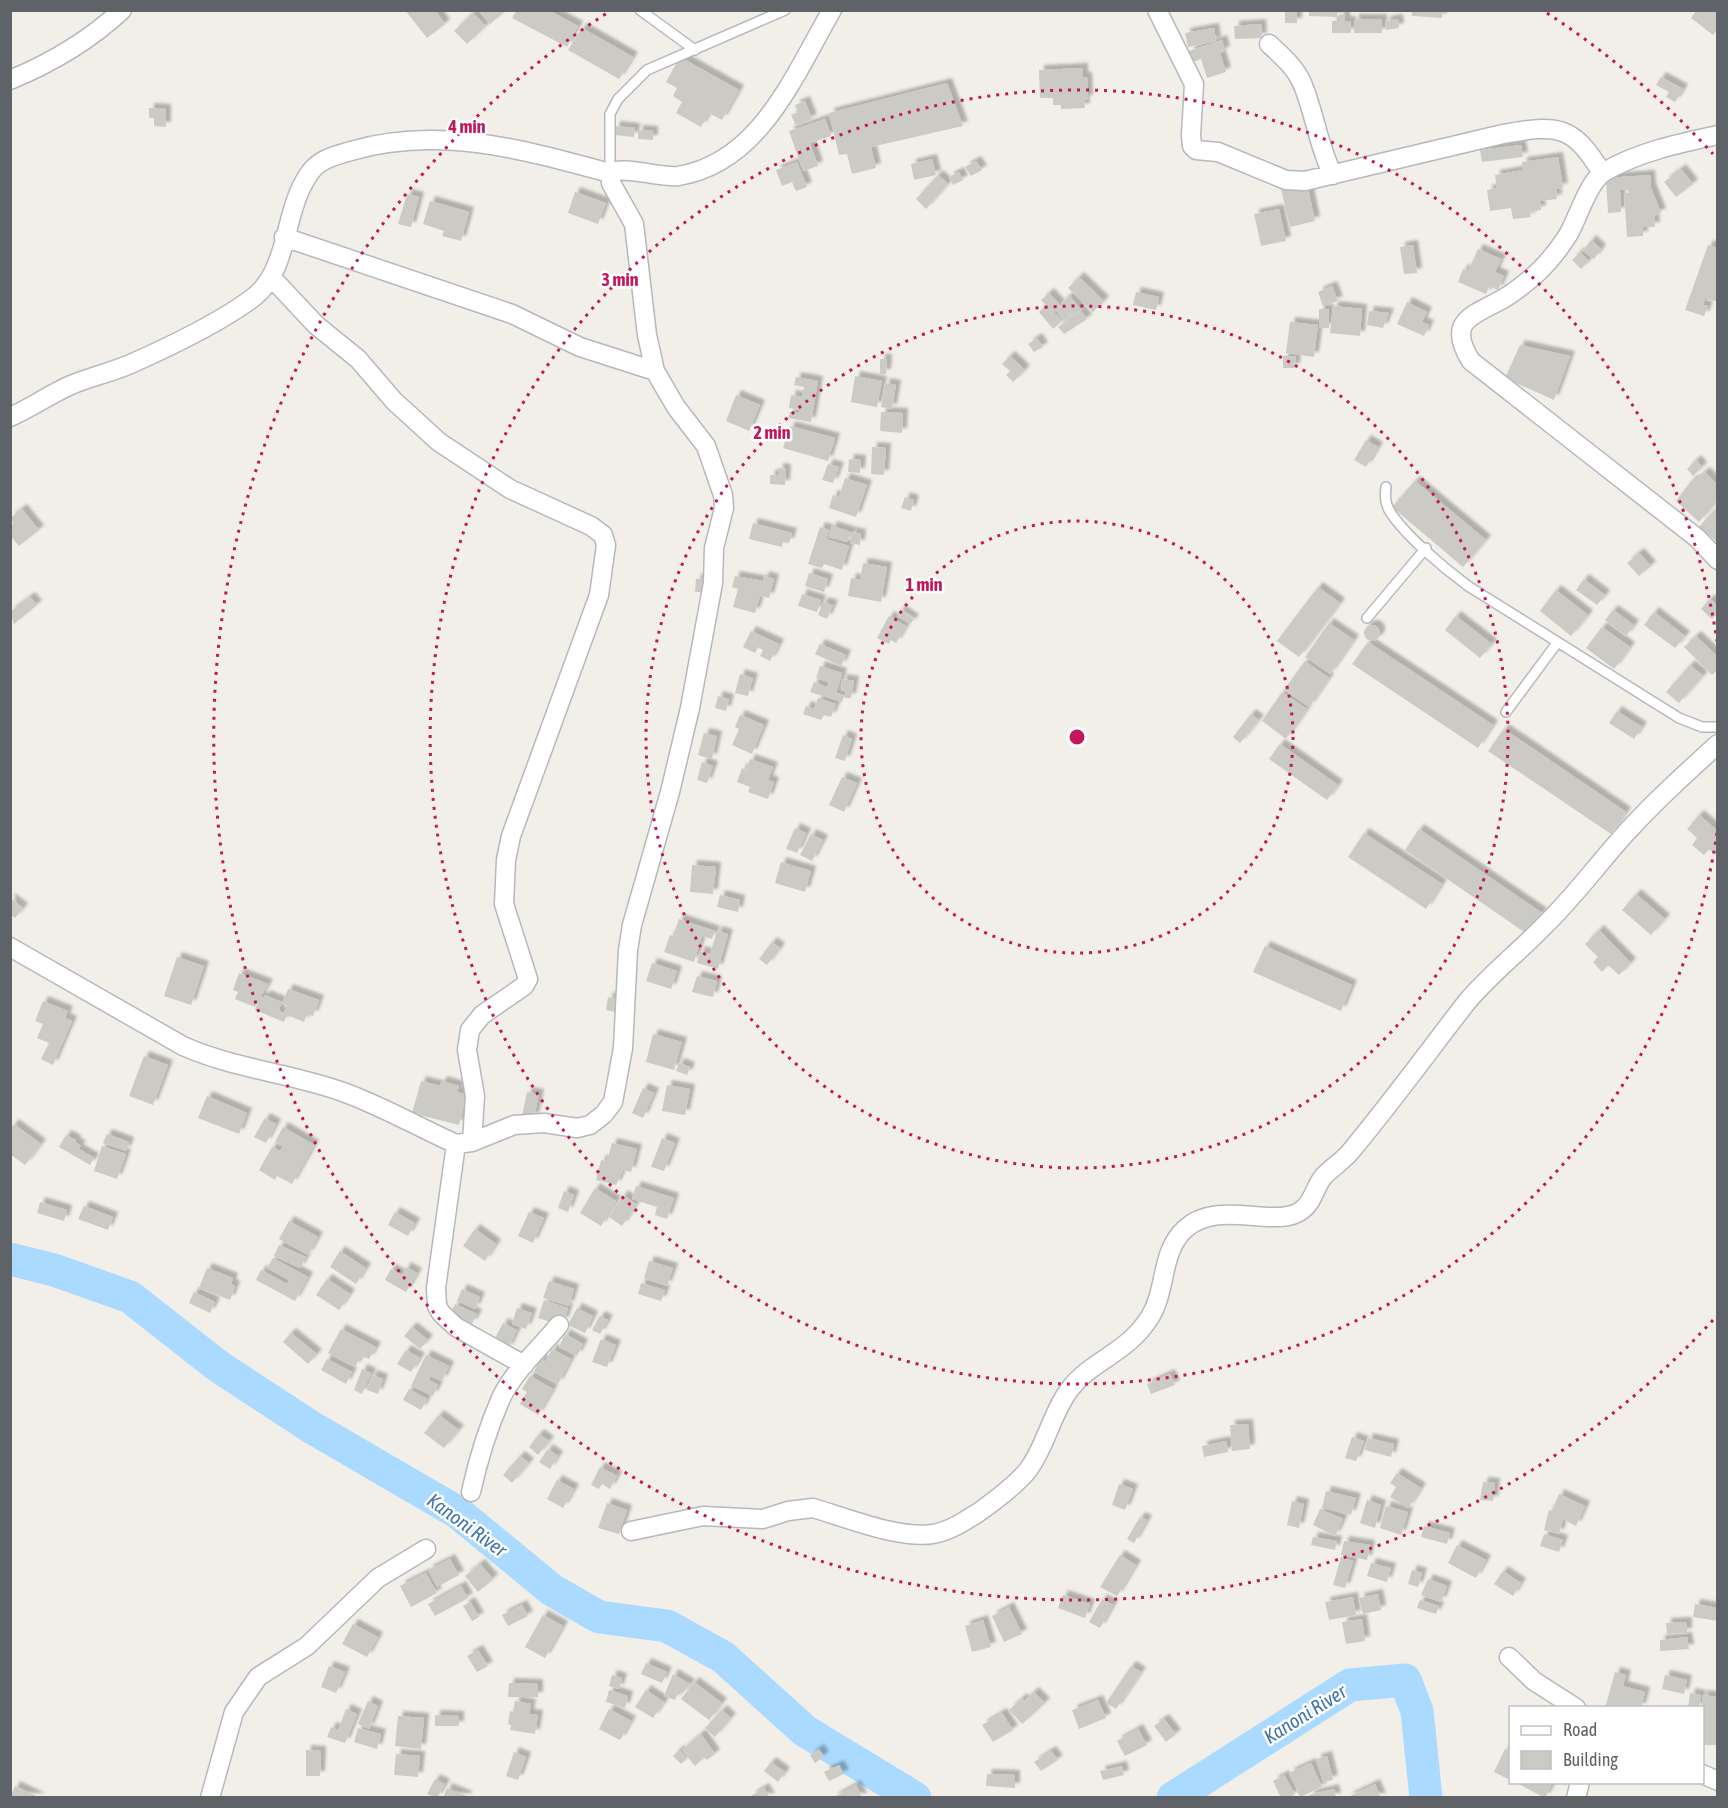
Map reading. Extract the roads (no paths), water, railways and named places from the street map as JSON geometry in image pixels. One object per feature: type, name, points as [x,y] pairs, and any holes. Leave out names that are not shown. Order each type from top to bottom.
[{"type":"street","points":[[10,80],[44,66],[108,23],[122,10]]},
{"type":"street","points":[[10,417],[70,386],[134,363],[224,316],[255,296],[273,279],[295,203],[309,174],[324,159],[367,146],[413,139],[468,141],[534,153],[610,173],[617,170],[661,177],[678,176],[715,165],[731,156],[766,121],[832,10]]},
{"type":"street","points":[[1157,10],[1194,84],[1191,135],[1192,146],[1196,150],[1218,152],[1286,180],[1305,181],[1503,134],[1549,130],[1573,135],[1602,173]]},
{"type":"street","points":[[1269,44],[1288,61],[1302,81],[1321,147],[1333,176]]},
{"type":"street","points":[[1718,135],[1663,148],[1602,173],[1593,184],[1567,236],[1549,260],[1534,276],[1507,297],[1465,320],[1461,332],[1462,347],[1470,361],[1697,538],[1718,560]]},
{"type":"street","points":[[10,947],[183,1046],[213,1059],[302,1079],[343,1092],[464,1143],[514,1125],[544,1123],[578,1128],[590,1125],[604,1114],[613,1101],[620,1076],[632,925],[670,792],[690,708],[713,583],[716,535],[724,508],[723,495],[706,446],[676,407],[656,371],[647,335],[634,224],[611,183],[610,173]]},
{"type":"street","points":[[284,237],[512,314],[580,347],[656,371]]},
{"type":"street","points":[[273,279],[316,326],[357,359],[394,400],[439,442],[510,489],[591,526],[603,535],[606,545],[599,595],[511,836],[506,860],[504,904],[528,979],[524,986],[482,1015],[470,1030],[467,1050],[475,1096],[438,1277],[437,1306],[456,1327],[524,1365]]},
{"type":"street","points":[[631,1531],[703,1516],[763,1519],[800,1508],[813,1509],[893,1531],[933,1534],[963,1522],[988,1506],[1027,1470],[1040,1449],[1056,1410],[1071,1386],[1091,1369],[1118,1352],[1141,1331],[1153,1313],[1168,1256],[1176,1237],[1196,1220],[1208,1215],[1284,1216],[1303,1210],[1323,1178],[1347,1156],[1469,999],[1546,925],[1658,800],[1718,744]]},
{"type":"street","points":[[471,1491],[480,1455],[502,1397],[524,1365],[560,1325]]},
{"type":"street","points":[[210,1797],[234,1712],[258,1677],[307,1646],[378,1578],[426,1549]]},
{"type":"street","points":[[1509,1657],[1533,1681],[1574,1706]]},
{"type":"street","points":[[1704,1775],[1718,1781]]},
{"type":"lane","points":[[640,10],[695,50]]},
{"type":"lane","points":[[610,173],[608,129],[610,114],[618,99],[647,70],[785,10]]},
{"type":"lane","points":[[1386,487],[1385,499],[1390,512],[1445,568],[1467,586],[1679,718],[1702,727],[1718,727]]},
{"type":"lane","points":[[1367,618],[1426,548]]},
{"type":"lane","points":[[1506,712],[1557,643]]},
{"type":"waterway","name":"Kanoni River","points":[[10,1259],[54,1270],[130,1297],[218,1366],[311,1427],[457,1512],[552,1590],[599,1617],[667,1626],[723,1657],[805,1731],[915,1798]]},
{"type":"waterway","name":"Kanoni River","points":[[1173,1798],[1350,1685],[1405,1680],[1417,1711],[1426,1798]]}]
